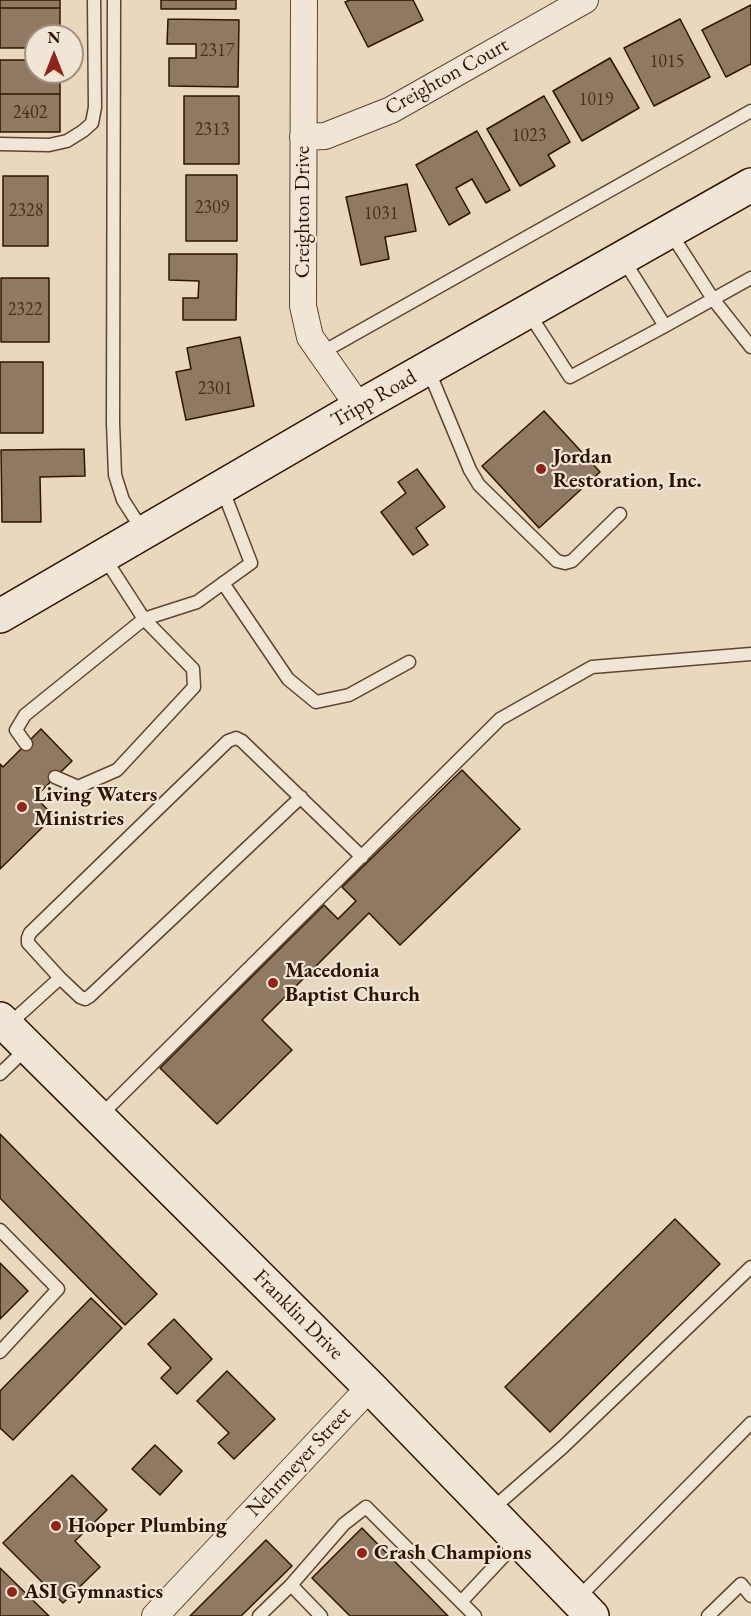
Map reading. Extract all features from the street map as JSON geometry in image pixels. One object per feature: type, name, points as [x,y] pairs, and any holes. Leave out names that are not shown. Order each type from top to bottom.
[{"type":"street","name":"Creighton Drive","points":[[304,0],[303,306],[310,337],[359,407]]},
{"type":"street","name":"Creighton Court","points":[[303,137],[325,136],[391,110],[585,0]]},
{"type":"street","name":"Tripp Road","points":[[0,616],[427,368],[669,231],[749,191]]},
{"type":"street","name":"Franklin Drive","points":[[12,1030],[370,1387],[584,1608]]},
{"type":"street","name":"Nehrmeyer Street","points":[[155,1616],[370,1387]]},
{"type":"lane","points":[[0,144],[49,145],[67,141],[92,123],[95,107],[94,0]]},
{"type":"lane","points":[[114,0],[113,423],[115,475],[123,500],[143,532]]},
{"type":"lane","points":[[321,353],[751,111]]},
{"type":"lane","points":[[669,231],[713,299],[751,347]]},
{"type":"lane","points":[[622,258],[665,326]]},
{"type":"lane","points":[[527,312],[570,377],[751,278]]},
{"type":"lane","points":[[427,368],[470,470],[479,485],[557,561],[565,563],[572,561],[621,514]]},
{"type":"lane","points":[[26,744],[16,730],[25,715],[144,619],[197,602],[250,563],[221,487]]},
{"type":"lane","points":[[55,777],[78,787],[117,770],[194,687],[193,669],[144,619],[103,556]]},
{"type":"lane","points":[[223,583],[288,679],[316,702],[349,695],[409,662]]},
{"type":"lane","points":[[99,1117],[500,719],[592,667],[751,654]]},
{"type":"lane","points":[[301,797],[86,999],[80,997],[60,978],[28,943],[30,933],[228,741],[236,738],[243,741],[301,797],[362,856]]},
{"type":"lane","points":[[0,1074],[12,1030],[60,978]]},
{"type":"lane","points":[[0,1230],[58,1289],[0,1352]]},
{"type":"lane","points":[[490,1510],[563,1447],[751,1267]]},
{"type":"lane","points":[[584,1608],[751,1423]]},
{"type":"lane","points":[[259,1616],[291,1585],[344,1524],[366,1507],[475,1616]]},
{"type":"lane","points":[[461,1602],[519,1540]]},
{"type":"lane","points":[[708,1616],[741,1584],[751,1596]]},
{"type":"lane","points":[[291,1585],[321,1616]]},
{"type":"building","points":[[0,0],[60,0],[60,8],[0,8]]},
{"type":"building","points":[[161,0],[236,0],[236,9],[161,9]]},
{"type":"building","points":[[350,0],[413,0],[423,20],[368,47],[345,2]]},
{"type":"building","points":[[751,5],[751,64],[726,77],[702,30]]},
{"type":"building","points":[[0,8],[60,8],[60,24],[24,24],[24,48],[0,48]]},
{"type":"building","points":[[168,19],[239,20],[238,87],[169,86],[169,58],[196,58],[196,44],[167,44]]},
{"type":"building","points":[[680,19],[710,77],[654,106],[624,48]]},
{"type":"building","points":[[610,58],[639,108],[582,141],[553,91]]},
{"type":"building","points":[[0,60],[24,60],[24,84],[60,84],[60,94],[0,94]]},
{"type":"building","points":[[0,94],[60,94],[60,132],[0,132]]},
{"type":"building","points":[[184,96],[239,96],[239,164],[184,164]]},
{"type":"building","points":[[544,96],[570,142],[548,155],[555,166],[520,186],[487,129]]},
{"type":"building","points":[[477,131],[510,190],[486,203],[472,179],[456,188],[470,213],[449,225],[416,165]]},
{"type":"building","points":[[186,175],[237,175],[237,241],[186,241]]},
{"type":"building","points":[[3,176],[48,176],[48,246],[3,246]]},
{"type":"building","points":[[407,184],[416,231],[385,237],[389,259],[361,265],[346,197]]},
{"type":"building","points":[[169,254],[237,254],[236,320],[183,320],[183,298],[198,298],[199,281],[169,280]]},
{"type":"building","points":[[1,278],[49,278],[49,342],[1,342]]},
{"type":"building","points":[[240,337],[254,406],[186,420],[176,372],[191,369],[187,348]]},
{"type":"building","points":[[0,362],[43,362],[43,433],[0,433]]},
{"type":"building","name":"Jordan Restoration, Inc.","points":[[544,411],[600,472],[539,528],[482,466]]},
{"type":"building","points":[[84,449],[85,476],[40,477],[41,522],[2,522],[1,450]]},
{"type":"building","points":[[417,469],[445,507],[416,528],[428,545],[413,555],[381,512],[406,493],[398,482]]},
{"type":"building","name":"Living Waters Ministries","points":[[41,729],[72,761],[35,797],[54,816],[0,869],[0,764],[3,767]]},
{"type":"building","name":"Macedonia Baptist Church","points":[[462,770],[520,829],[400,945],[369,913],[262,1020],[292,1050],[217,1124],[160,1068],[324,905],[338,919],[356,901],[342,887]]},
{"type":"building","points":[[0,1134],[157,1294],[125,1325],[0,1198]]},
{"type":"building","points":[[675,1219],[720,1264],[550,1432],[505,1387]]},
{"type":"building","points":[[0,1263],[28,1291],[0,1319]]},
{"type":"building","points":[[91,1298],[122,1328],[13,1440],[0,1428],[0,1391]]},
{"type":"building","points":[[174,1319],[212,1359],[177,1394],[161,1378],[171,1368],[148,1344]]},
{"type":"building","points":[[227,1371],[275,1419],[234,1459],[218,1443],[229,1433],[197,1401]]},
{"type":"building","points":[[155,1445],[182,1471],[160,1495],[132,1469]]},
{"type":"building","name":"Hooper Plumbing","points":[[72,1475],[107,1510],[75,1541],[100,1567],[63,1603],[3,1543]]},
{"type":"building","name":"Crash Champions","points":[[362,1528],[448,1616],[350,1616],[312,1578]]},
{"type":"building","points":[[266,1540],[292,1566],[241,1616],[190,1616]]},
{"type":"building","name":"ASI Gymnastics","points":[[0,1568],[49,1616],[0,1616]]},
{"type":"place","name":"Jordan Restoration, Inc.","points":[[541,469]]},
{"type":"place","name":"Living Waters Ministries","points":[[22,807]]},
{"type":"place","name":"Macedonia Baptist Church","points":[[273,983]]},
{"type":"place","name":"Hooper Plumbing","points":[[56,1526]]},
{"type":"place","name":"Crash Champions","points":[[362,1553]]},
{"type":"place","name":"ASI Gymnastics","points":[[12,1592]]}]
